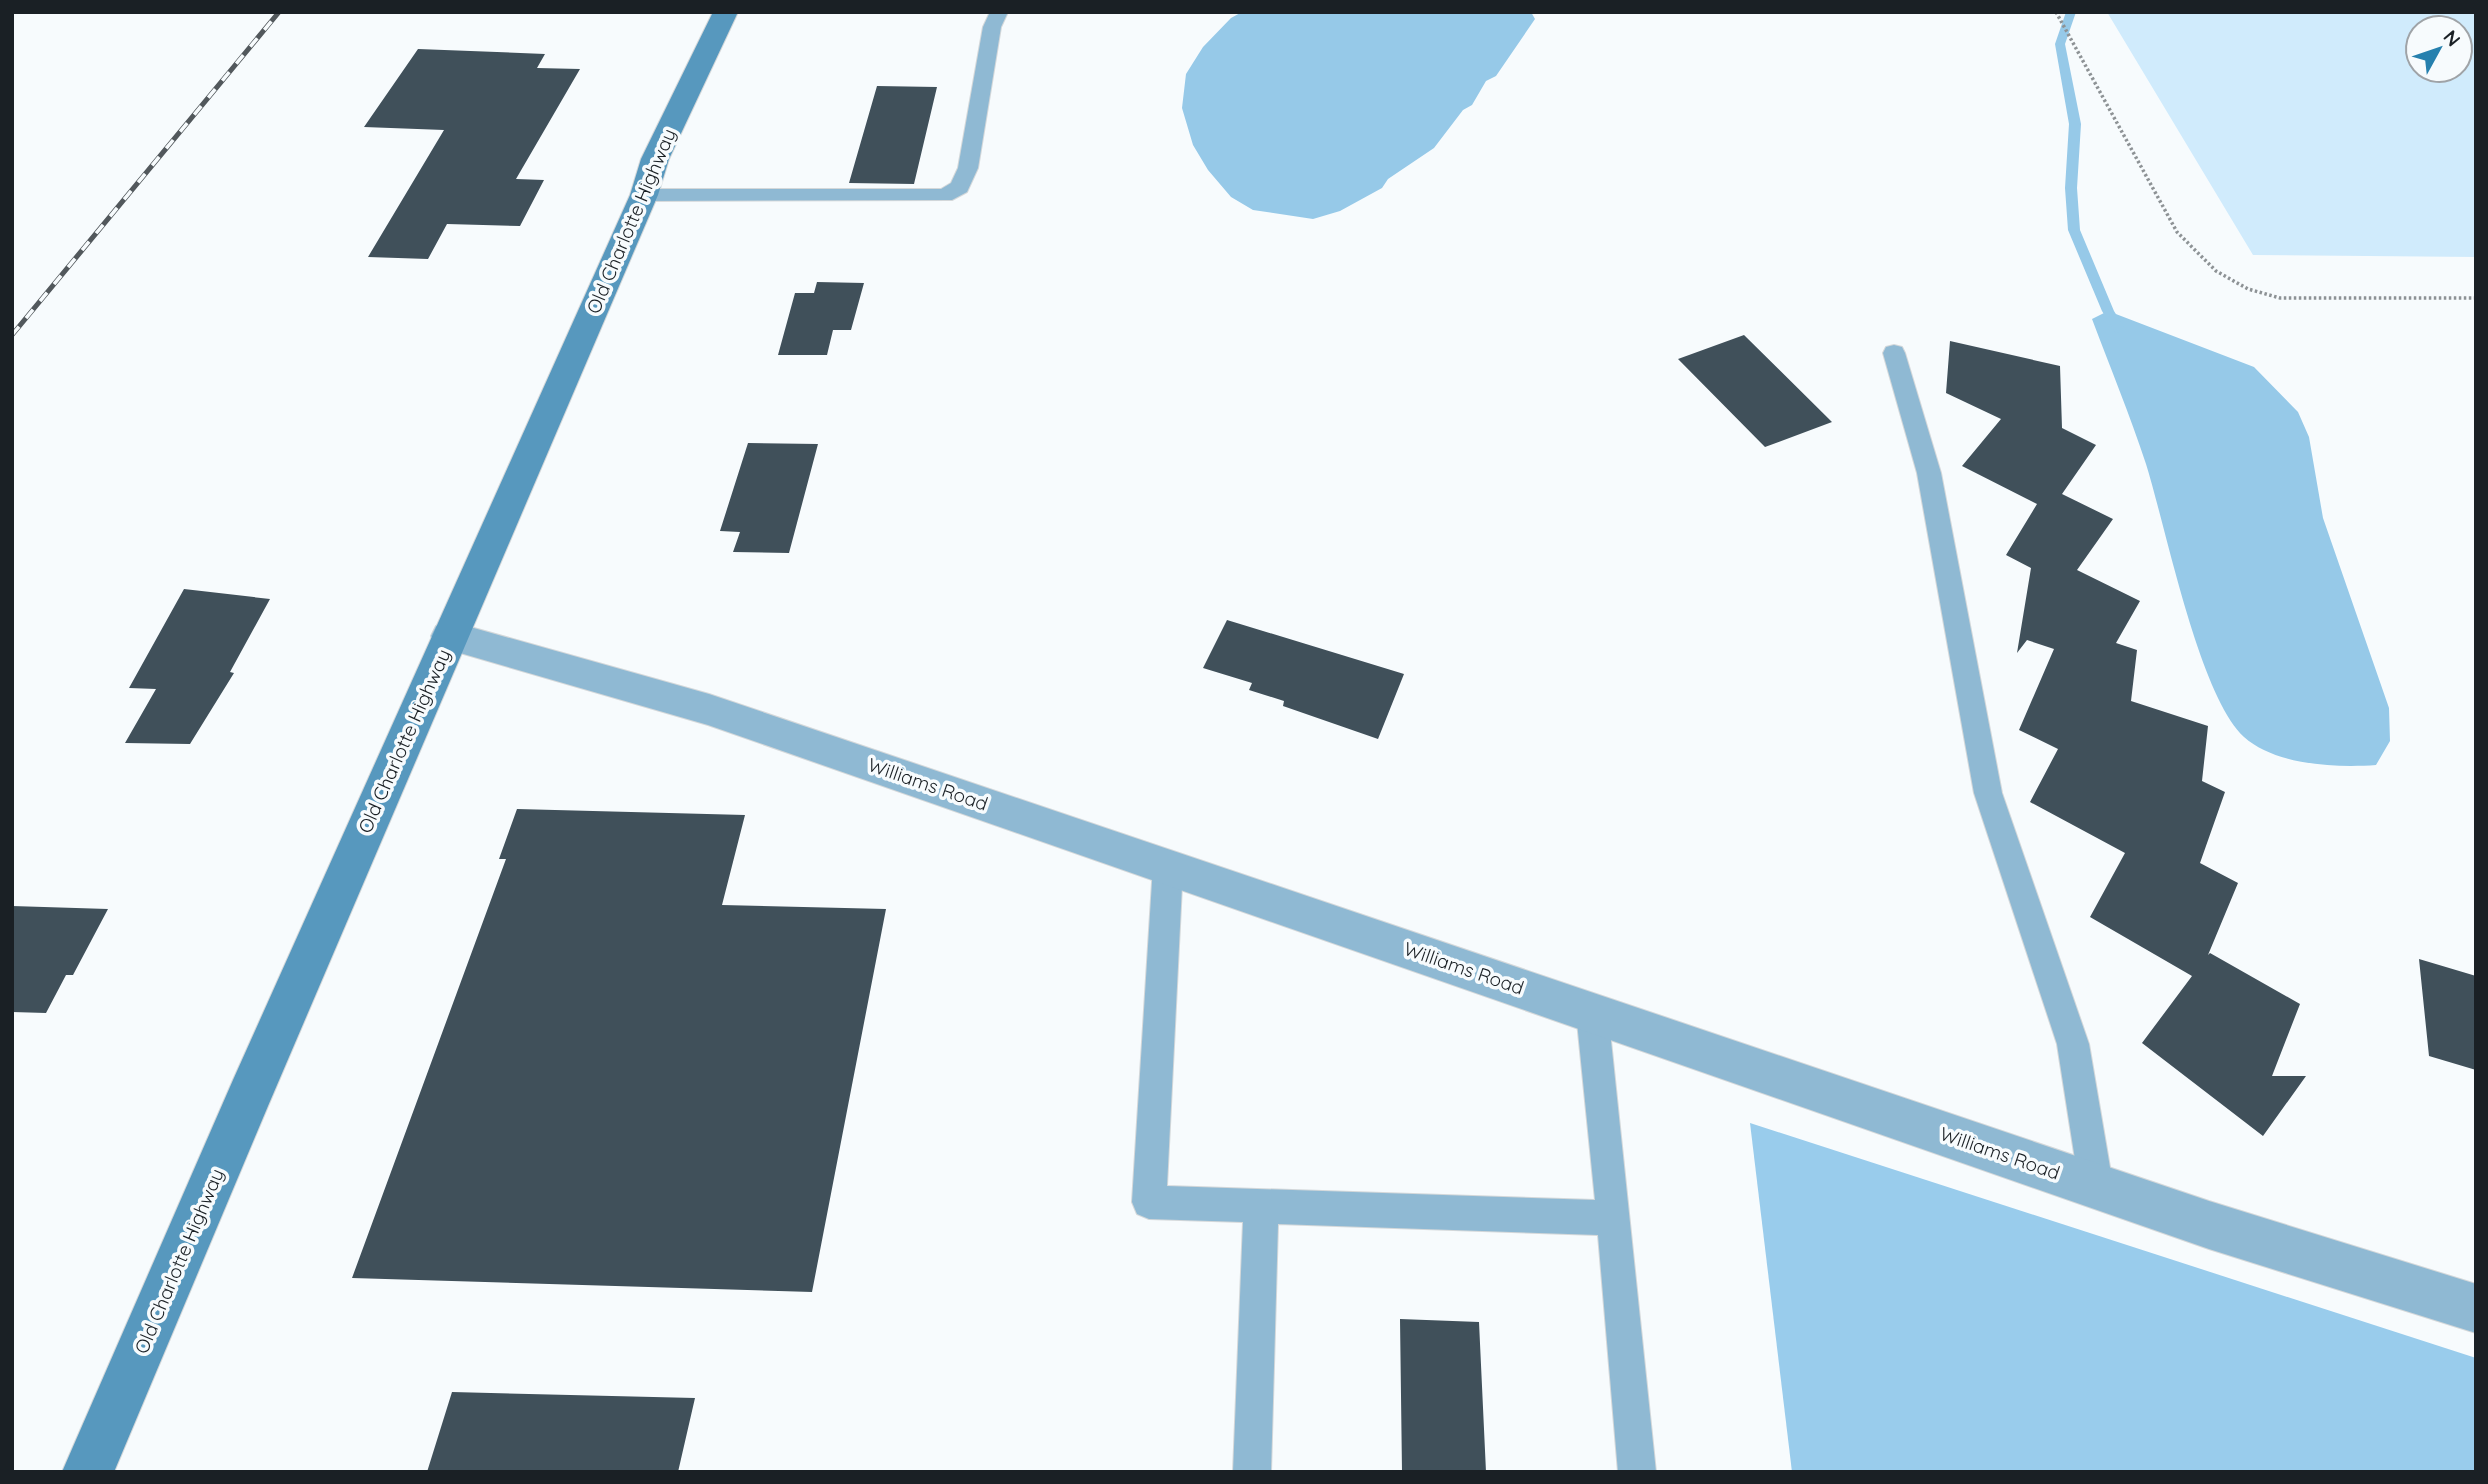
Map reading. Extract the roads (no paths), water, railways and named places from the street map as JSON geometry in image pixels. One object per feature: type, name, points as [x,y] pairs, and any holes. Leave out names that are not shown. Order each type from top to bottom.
[{"type":"main road","name":"Old Charlotte Highway","points":[[88,1472],[449,636],[644,195],[655,159],[726,12]]},
{"type":"street","name":"Williams Road","points":[[449,636],[709,710],[2209,1225],[2476,1309]]},
{"type":"lane","points":[[644,195],[945,195],[960,187],[968,168],[992,27],[999,12]]},
{"type":"lane","points":[[1894,353],[1929,473],[1988,793],[2073,1044],[2096,1185]]},
{"type":"lane","points":[[1168,866],[1149,1202],[1614,1218]]},
{"type":"lane","points":[[1592,1012],[1637,1472]]},
{"type":"lane","points":[[1252,1472],[1261,1206]]},
{"type":"waterway","points":[[2071,12],[2060,44],[2075,124],[2071,188],[2074,230],[2108,311],[2119,329]]},
{"type":"railway","points":[[12,335],[279,12]]}]
